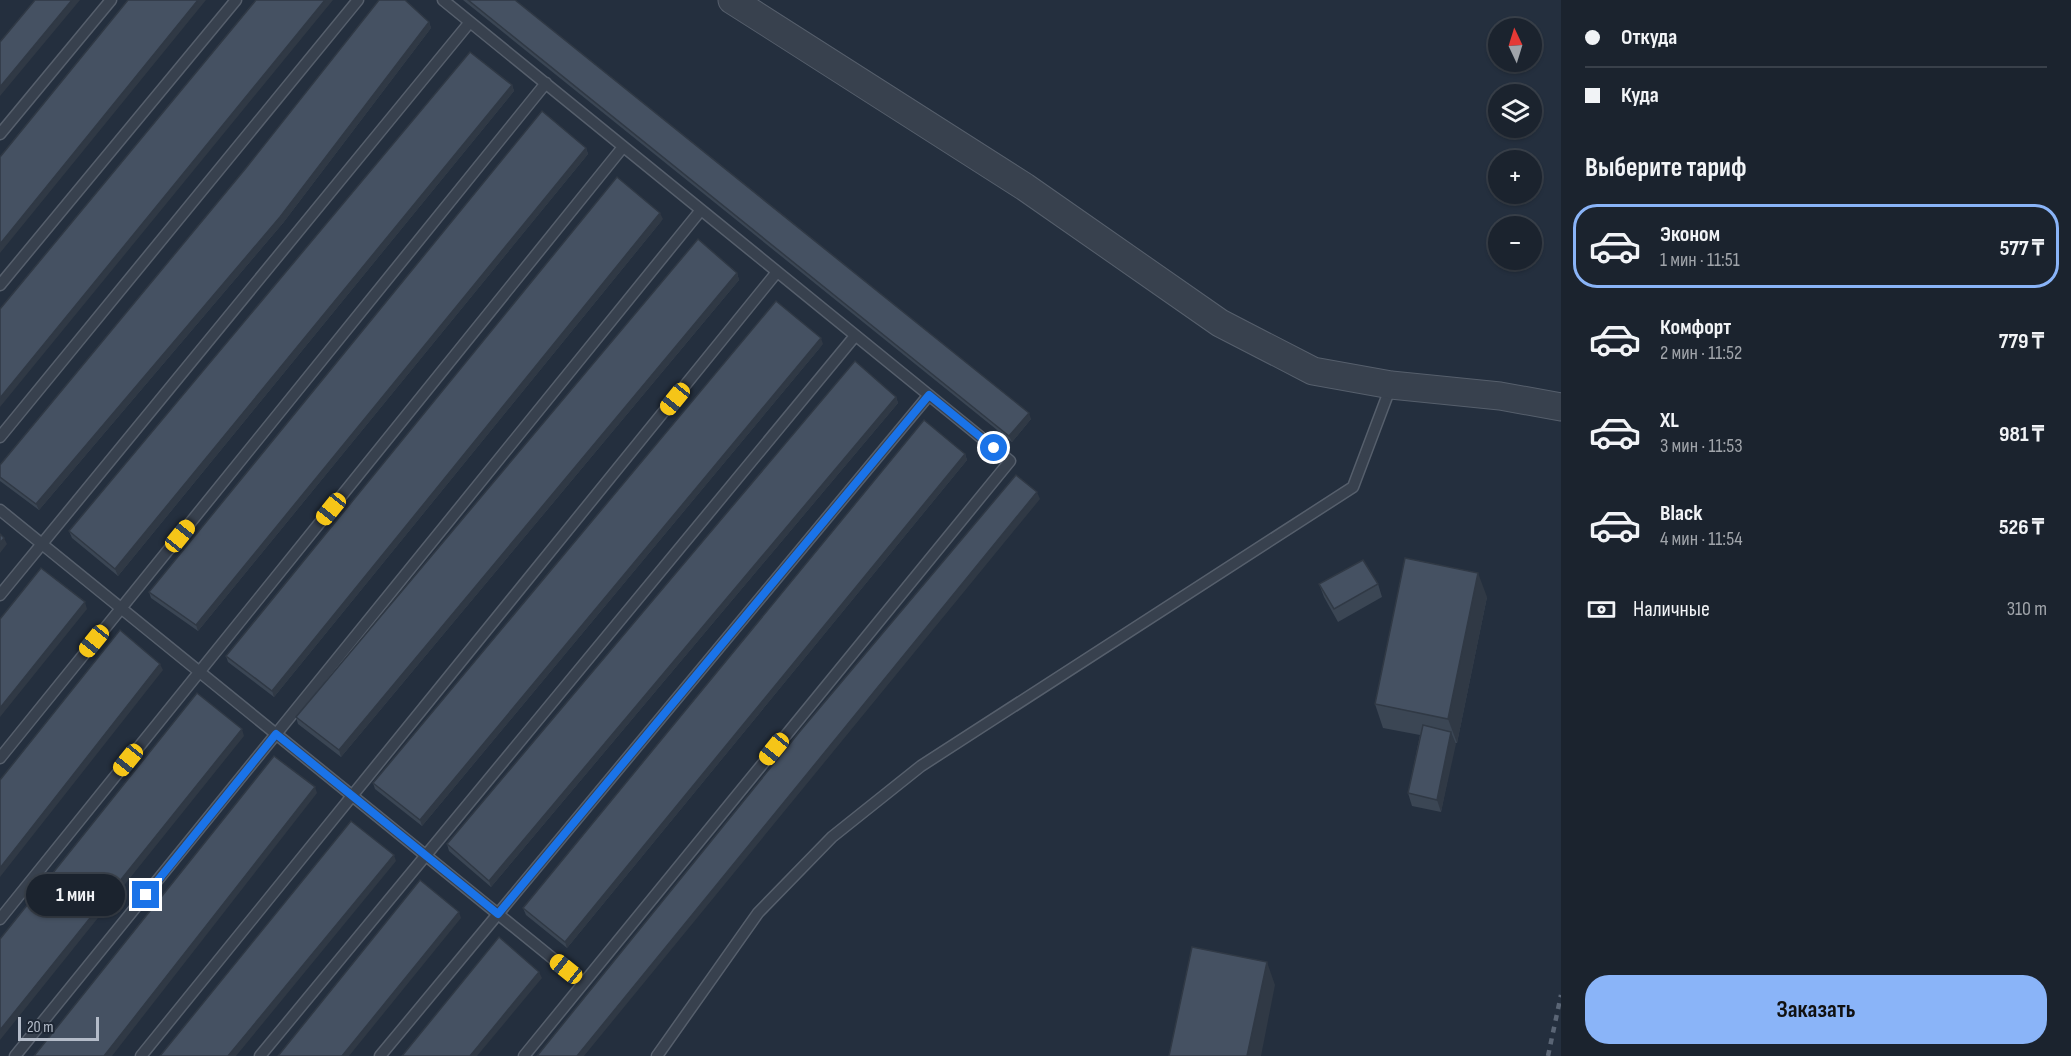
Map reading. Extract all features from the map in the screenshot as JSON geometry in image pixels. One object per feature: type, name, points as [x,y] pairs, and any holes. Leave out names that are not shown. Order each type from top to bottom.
[{"type":"street","points":[[732,0],[1025,187],[1220,323],[1313,371],[1391,385],[1500,396],[1561,407]]},
{"type":"lane","points":[[0,134],[111,0]]},
{"type":"lane","points":[[0,285],[236,0]]},
{"type":"lane","points":[[0,437],[358,0]]},
{"type":"lane","points":[[443,0],[1010,461],[524,1056]]},
{"type":"lane","points":[[0,595],[470,22]]},
{"type":"lane","points":[[0,758],[546,83]]},
{"type":"lane","points":[[0,919],[623,147]]},
{"type":"lane","points":[[15,1056],[701,210]]},
{"type":"lane","points":[[141,1056],[777,272]]},
{"type":"lane","points":[[260,1056],[855,336]]},
{"type":"lane","points":[[657,1056],[758,913],[832,837],[921,766],[1353,487],[1391,385]]},
{"type":"lane","points":[[380,1056],[929,395]]},
{"type":"lane","points":[[0,510],[583,983]]},
{"type":"building","points":[[35,0],[72,0],[0,87],[0,42]]},
{"type":"building","points":[[128,0],[198,0],[0,244],[0,157]]},
{"type":"building","points":[[256,0],[325,0],[0,398],[0,309]]},
{"type":"building","points":[[379,0],[405,0],[429,22],[280,217],[36,504],[0,477],[0,465],[246,168]]},
{"type":"building","points":[[468,0],[515,0],[1029,413],[1009,436]]},
{"type":"building","points":[[470,52],[512,85],[115,569],[69,531]]},
{"type":"building","points":[[542,111],[586,148],[196,625],[149,592]]},
{"type":"building","points":[[617,177],[660,213],[272,691],[226,656]]},
{"type":"building","points":[[698,239],[737,273],[339,750],[296,717]]},
{"type":"building","points":[[776,301],[821,338],[420,820],[373,783]]},
{"type":"building","points":[[855,361],[896,397],[489,881],[447,844]]},
{"type":"building","points":[[924,420],[965,454],[565,942],[523,908]]},
{"type":"building","points":[[1016,475],[1037,492],[577,1056],[537,1056],[801,730]]},
{"type":"building","points":[[1405,558],[1478,573],[1448,719],[1375,704]]},
{"type":"building","points":[[1363,560],[1378,584],[1334,609],[1319,584]]},
{"type":"building","points":[[41,568],[85,602],[0,708],[0,619]]},
{"type":"building","points":[[120,630],[160,664],[0,868],[0,780]]},
{"type":"building","points":[[197,693],[242,729],[0,1030],[0,939]]},
{"type":"building","points":[[1423,725],[1451,732],[1437,800],[1408,793]]},
{"type":"building","points":[[274,756],[315,787],[104,1056],[34,1056]]},
{"type":"building","points":[[351,821],[394,855],[228,1056],[160,1056]]},
{"type":"building","points":[[420,880],[459,912],[342,1056],[278,1056]]},
{"type":"building","points":[[499,937],[539,972],[470,1056],[402,1056]]},
{"type":"building","points":[[1192,947],[1267,962],[1247,1056],[1169,1056]]},
{"type":"railway","points":[[1548,1056],[1561,995]]},
{"type":"route","points":[[146,895],[276,734],[498,914],[929,395],[994,448]]}]
